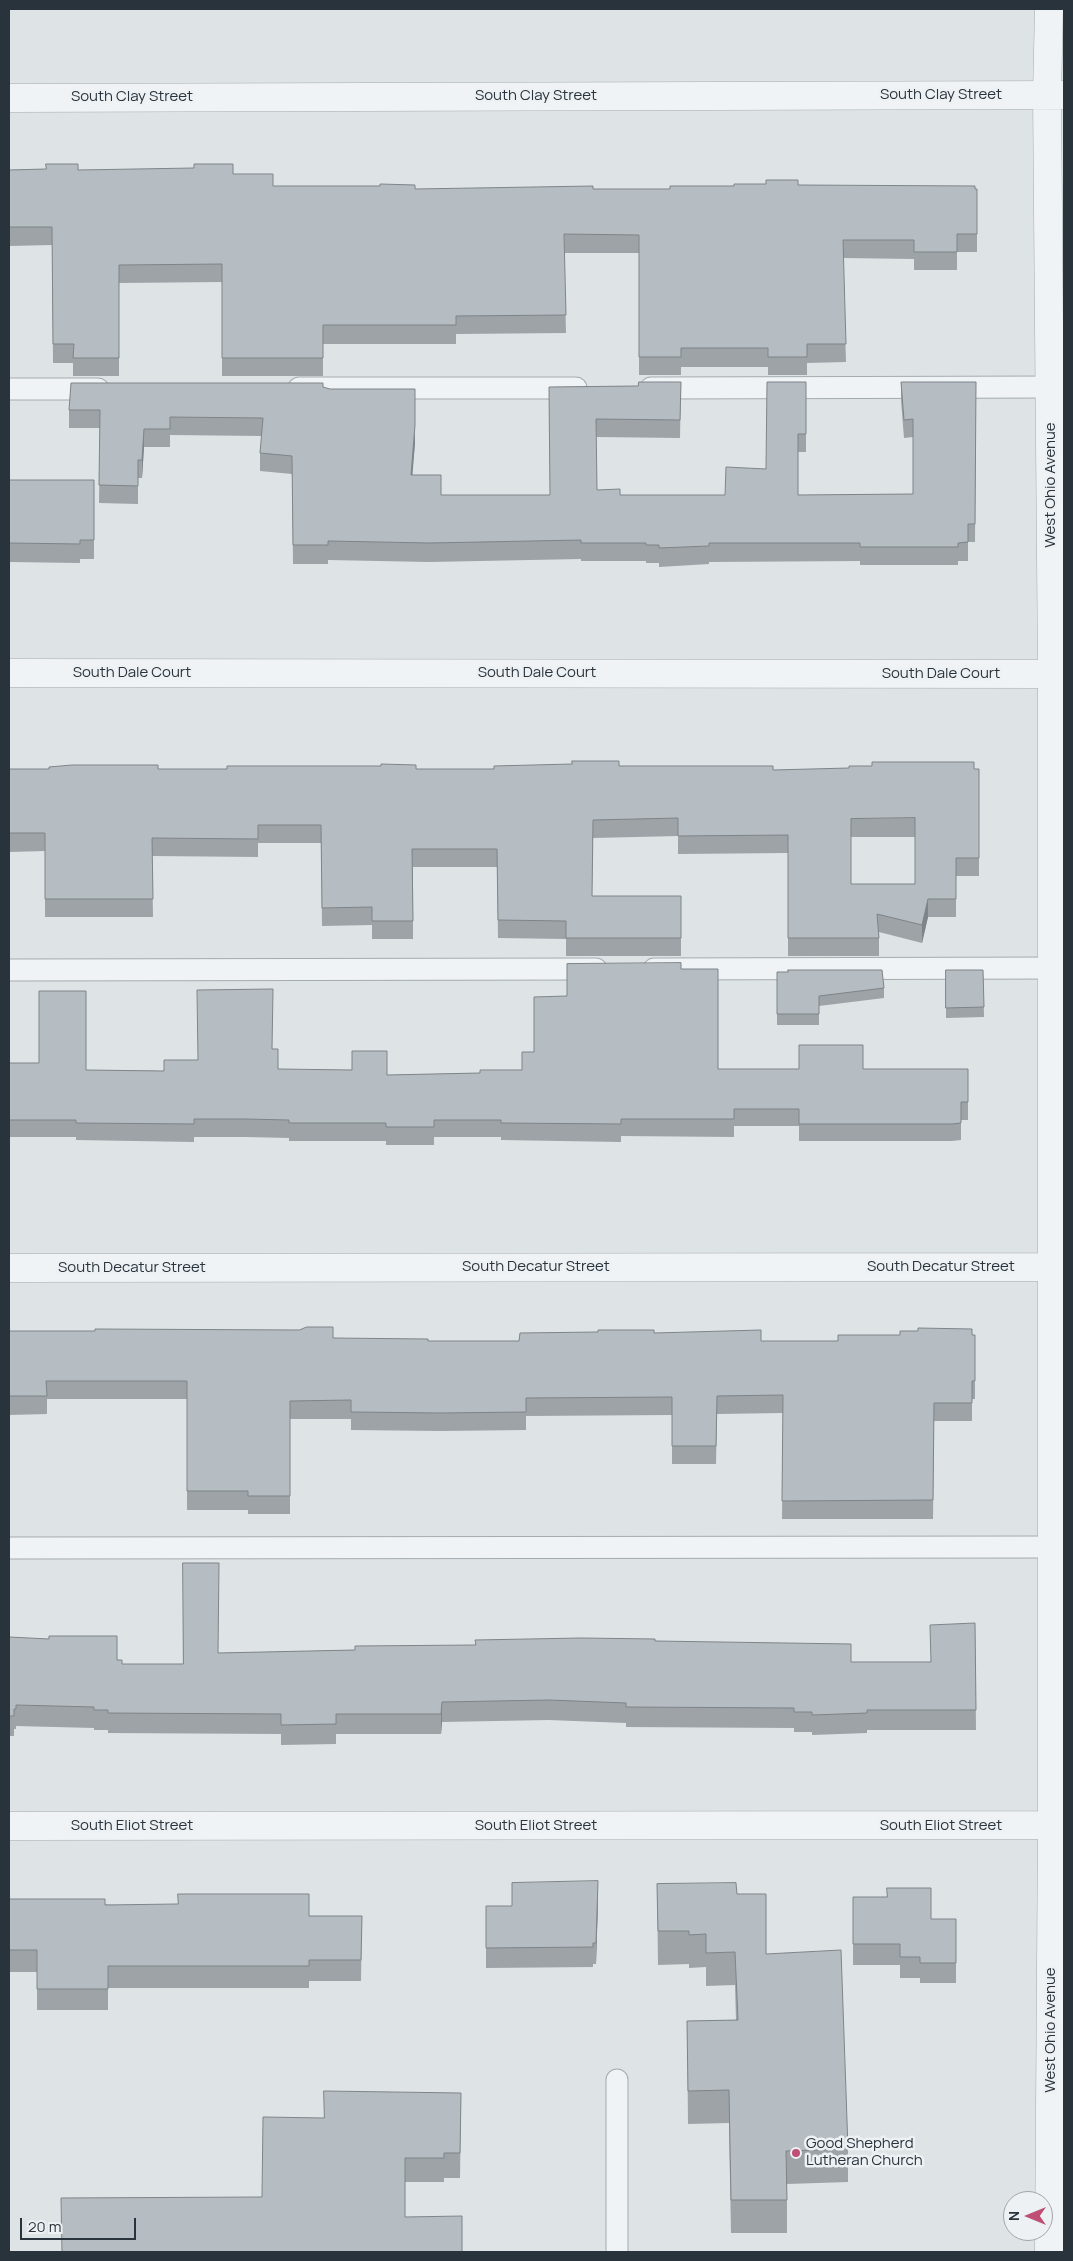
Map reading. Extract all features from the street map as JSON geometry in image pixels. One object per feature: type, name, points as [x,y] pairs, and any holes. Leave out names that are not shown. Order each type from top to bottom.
[{"type":"street","name":"West Ohio Avenue","points":[[1049,9],[1056,95],[1058,674],[1057,2132],[1049,2252]]},
{"type":"street","name":"South Clay Street","points":[[9,98],[1056,95]]},
{"type":"street","name":"South Dale Court","points":[[9,673],[1058,674]]},
{"type":"street","name":"South Decatur Street","points":[[9,1268],[1058,1266]]},
{"type":"street","name":"South Eliot Street","points":[[9,1826],[1058,1825]]},
{"type":"lane","points":[[634,388],[1057,387]]},
{"type":"lane","points":[[9,389],[118,388]]},
{"type":"lane","points":[[276,388],[594,388]]},
{"type":"lane","points":[[9,970],[1058,968]]},
{"type":"lane","points":[[9,1548],[1058,1547]]},
{"type":"lane","points":[[616,2252],[617,2080]]},
{"type":"building","points":[[46,164],[78,164],[78,170],[194,168],[194,164],[233,164],[233,174],[273,174],[273,186],[380,186],[380,184],[415,185],[415,189],[593,186],[593,189],[670,189],[670,186],[734,186],[734,184],[766,184],[766,180],[798,180],[798,185],[975,186],[975,189],[977,189],[977,234],[957,234],[957,252],[914,252],[914,240],[843,240],[846,344],[807,344],[807,357],[768,357],[768,348],[681,348],[681,357],[639,357],[639,235],[564,234],[566,315],[456,316],[456,325],[323,325],[323,358],[222,358],[222,264],[119,265],[119,358],[73,358],[74,344],[53,344],[52,227],[9,227],[9,170],[46,169]]},
{"type":"building","points":[[639,382],[681,382],[680,420],[596,419],[597,490],[620,489],[620,495],[725,495],[726,467],[766,469],[767,382],[806,382],[806,434],[798,434],[798,495],[913,494],[913,419],[904,420],[901,382],[976,382],[975,524],[968,524],[968,542],[958,543],[958,547],[860,547],[860,543],[709,543],[709,546],[659,548],[659,545],[646,545],[646,543],[581,543],[581,540],[429,543],[328,541],[328,545],[293,545],[292,456],[260,453],[263,418],[170,417],[170,429],[144,429],[142,460],[138,460],[138,486],[99,485],[100,410],[69,410],[71,383],[323,383],[323,387],[330,389],[415,389],[415,425],[411,475],[441,475],[441,495],[550,495],[549,387],[638,386]]},
{"type":"building","points":[[9,480],[94,480],[94,540],[80,540],[80,544],[9,543]]},
{"type":"building","points":[[572,761],[619,761],[619,766],[773,766],[773,770],[849,768],[849,766],[872,766],[872,762],[974,762],[974,769],[979,769],[979,858],[956,858],[956,899],[928,899],[922,925],[877,914],[879,938],[788,938],[788,835],[678,836],[678,818],[593,820],[592,896],[681,896],[681,938],[566,938],[566,921],[498,920],[497,849],[412,849],[413,921],[372,921],[372,907],[322,908],[321,825],[258,825],[258,839],[152,838],[153,899],[45,899],[45,833],[9,833],[9,769],[49,769],[49,767],[72,765],[158,765],[158,769],[227,769],[227,766],[381,766],[381,764],[416,765],[416,769],[494,769],[494,766],[572,764]],"holes":[[[915,818],[915,884],[851,884],[851,819]]]},
{"type":"building","points":[[681,963],[681,969],[718,969],[718,1069],[799,1069],[799,1045],[863,1045],[863,1069],[968,1069],[968,1102],[961,1102],[961,1123],[799,1124],[799,1109],[734,1109],[734,1119],[621,1119],[621,1124],[501,1123],[501,1120],[434,1120],[434,1127],[386,1127],[386,1123],[289,1123],[289,1120],[246,1119],[194,1119],[194,1124],[76,1123],[76,1120],[9,1120],[9,1063],[39,1063],[39,991],[86,991],[86,1070],[164,1071],[164,1060],[198,1060],[197,990],[273,989],[272,1049],[278,1049],[278,1069],[352,1070],[352,1051],[387,1051],[387,1075],[480,1073],[480,1070],[522,1070],[522,1052],[534,1052],[534,997],[567,996],[567,964]]},
{"type":"building","points":[[788,970],[882,970],[884,988],[819,996],[819,1014],[777,1014],[777,972],[788,972]]},
{"type":"building","points":[[946,970],[983,970],[984,1007],[946,1008]]},
{"type":"building","points":[[307,1327],[333,1327],[333,1338],[428,1339],[428,1341],[519,1341],[520,1333],[598,1332],[598,1330],[654,1330],[654,1333],[761,1330],[761,1341],[838,1341],[838,1335],[900,1335],[900,1331],[918,1331],[918,1328],[972,1329],[972,1335],[975,1335],[975,1381],[972,1381],[972,1403],[934,1403],[933,1500],[782,1501],[783,1395],[717,1396],[716,1446],[672,1446],[672,1397],[526,1398],[526,1412],[440,1413],[351,1412],[351,1400],[290,1401],[290,1496],[248,1496],[248,1491],[187,1491],[187,1381],[46,1381],[47,1396],[9,1396],[9,1331],[95,1331],[95,1329],[299,1330]]},
{"type":"building","points":[[183,1563],[219,1563],[218,1653],[355,1650],[355,1646],[476,1645],[475,1640],[581,1638],[851,1644],[851,1662],[931,1662],[930,1625],[975,1623],[976,1710],[867,1710],[867,1713],[812,1715],[812,1712],[794,1712],[794,1708],[626,1707],[626,1703],[549,1700],[442,1702],[441,1714],[336,1714],[336,1724],[281,1725],[281,1714],[108,1713],[108,1710],[94,1710],[94,1707],[16,1705],[14,1716],[9,1716],[9,1637],[49,1639],[49,1636],[117,1636],[117,1660],[122,1660],[122,1664],[183,1664]]},
{"type":"building","points":[[598,1881],[596,1943],[593,1943],[593,1947],[486,1948],[486,1906],[512,1906],[512,1883]]},
{"type":"building","points":[[736,1883],[737,1894],[766,1894],[766,1954],[841,1950],[848,2149],[786,2151],[787,2200],[731,2200],[729,2090],[688,2091],[687,2021],[738,2020],[735,1952],[706,1953],[706,1934],[689,1935],[689,1931],[658,1931],[657,1884]]},
{"type":"building","points":[[887,1888],[931,1888],[931,1919],[956,1919],[956,1963],[920,1963],[920,1957],[900,1957],[900,1944],[853,1944],[853,1897],[887,1897]]},
{"type":"building","points":[[178,1894],[309,1894],[309,1916],[362,1916],[361,1960],[309,1960],[309,1966],[108,1966],[108,1989],[37,1989],[37,1950],[9,1950],[9,1899],[105,1899],[105,1905],[178,1904]]},
{"type":"building","points":[[324,2091],[461,2093],[460,2153],[444,2153],[444,2158],[405,2158],[405,2217],[462,2216],[462,2252],[62,2252],[61,2198],[262,2197],[263,2117],[324,2118]]},
{"type":"place","name":"Good Shepherd Lutheran Church","points":[[796,2153]]}]
